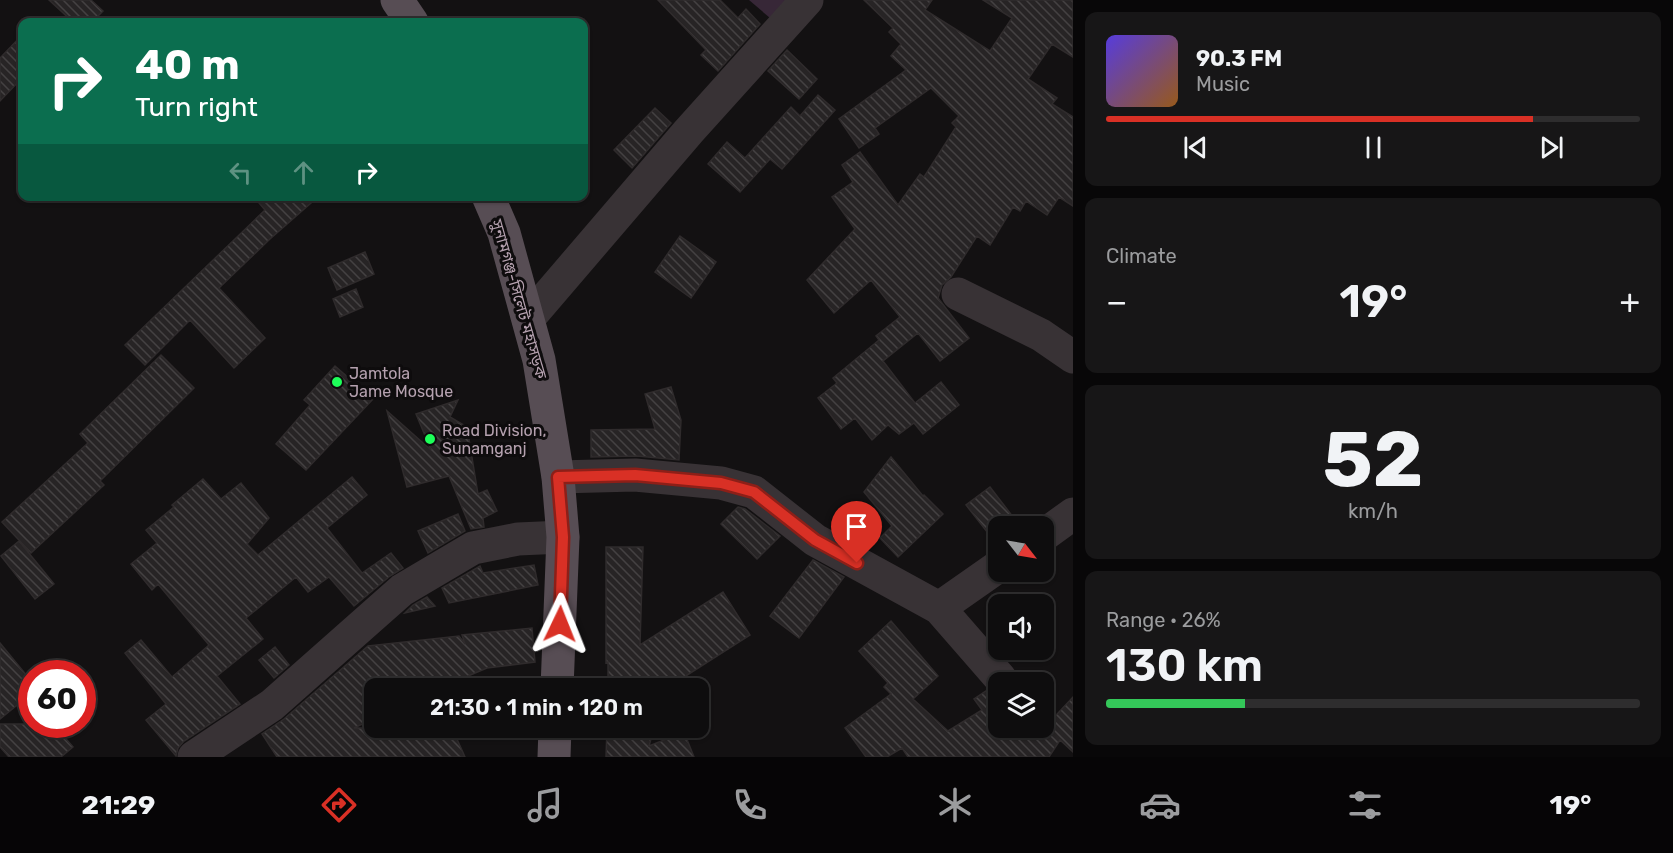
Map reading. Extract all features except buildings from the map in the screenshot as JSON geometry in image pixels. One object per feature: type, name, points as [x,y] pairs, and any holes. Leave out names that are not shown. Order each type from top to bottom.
[{"type":"main road","points":[[398,0],[409,18]]},
{"type":"main road","name":"সুনামগঞ্জ-সিলেট মহাসড়ক","points":[[490,201],[504,233],[539,360],[558,477],[563,537],[557,678]]},
{"type":"main road","points":[[554,757],[555,738]]},
{"type":"street","points":[[528,319],[689,131],[807,0]]},
{"type":"street","points":[[958,294],[1041,334],[1073,357]]},
{"type":"street","points":[[558,477],[635,475],[721,483],[754,492],[815,540],[939,608],[995,672]]},
{"type":"street","points":[[1054,528],[1073,514]]},
{"type":"street","points":[[194,757],[272,705],[402,590],[473,548],[518,539],[563,537]]},
{"type":"street","points":[[939,608],[988,574]]},
{"type":"shaded area","points":[[749,0],[786,0],[770,18]]},
{"type":"place","name":"Jamtola Jame Mosque","points":[[337,382]]},
{"type":"place","name":"Road Division, Sunamganj","points":[[430,439]]},
{"type":"route","points":[[560,624],[563,537],[558,477],[635,475],[721,483],[754,492],[815,540],[857,563]]}]
